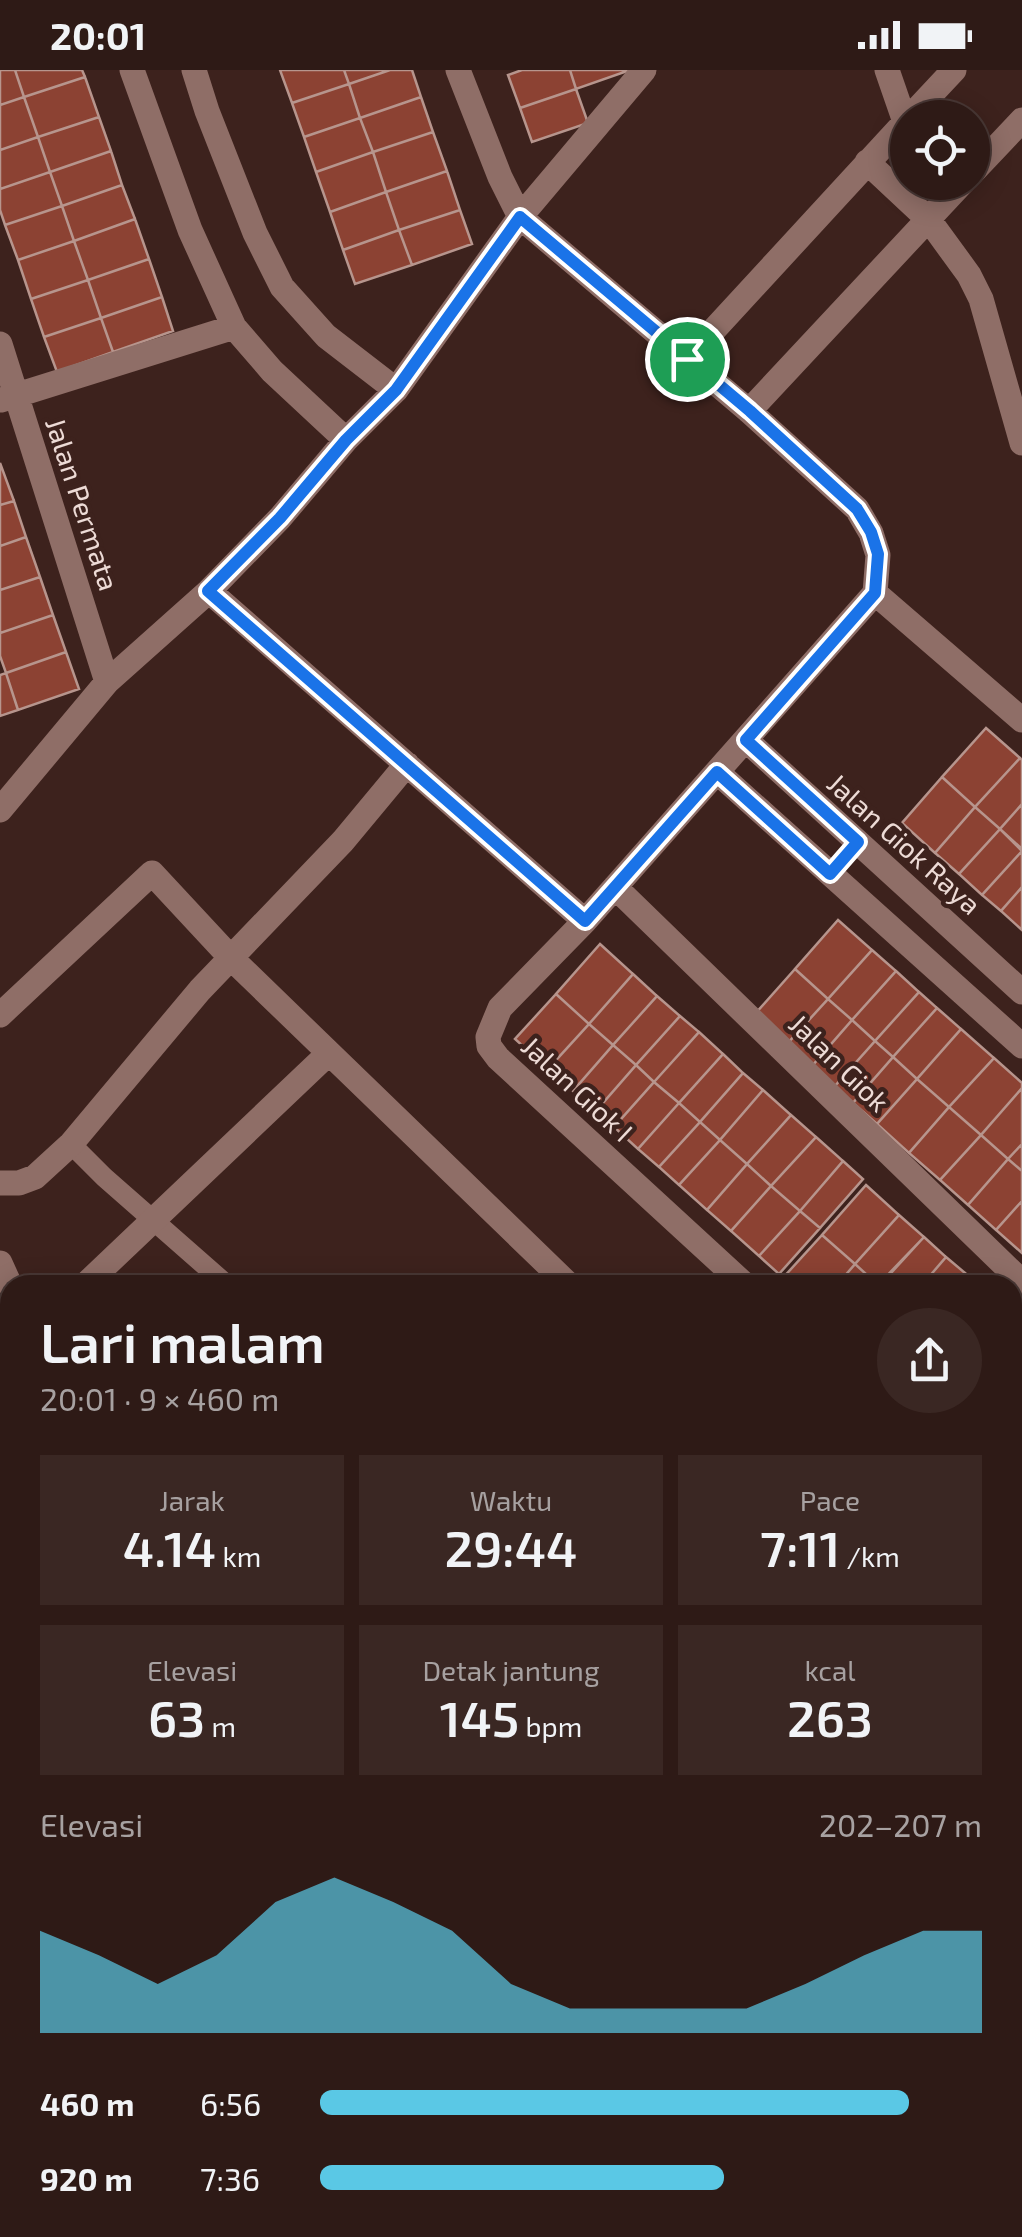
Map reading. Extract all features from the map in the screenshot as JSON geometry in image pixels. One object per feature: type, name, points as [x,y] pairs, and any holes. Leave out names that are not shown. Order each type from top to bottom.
[{"type":"street","points":[[132,70],[190,230],[234,326],[272,370],[346,440]]},
{"type":"street","points":[[194,70],[255,233],[282,287],[326,336],[396,390]]},
{"type":"street","points":[[208,591],[585,921],[875,593],[878,554],[857,509],[750,411],[520,217],[458,70]]},
{"type":"street","points":[[0,810],[107,682],[208,591],[396,390],[520,217],[644,70]]},
{"type":"street","points":[[887,70],[897,100]]},
{"type":"street","points":[[925,100],[954,70]]},
{"type":"street","points":[[990,154],[1022,120]]},
{"type":"street","points":[[687,359],[877,164],[890,144]]},
{"type":"street","points":[[877,164],[923,214],[969,275],[980,299],[1022,443]]},
{"type":"street","points":[[750,411],[923,214],[940,200]]},
{"type":"street","points":[[8,398],[234,326]]},
{"type":"street","name":"Jalan Permata","points":[[0,344],[8,398],[107,682]]},
{"type":"street","points":[[875,593],[1022,720]]},
{"type":"street","name":"Jalan Giok Raya","points":[[746,740],[1022,992]]},
{"type":"street","points":[[0,1183],[19,1183],[35,1177],[71,1144],[200,990],[342,842],[407,764]]},
{"type":"street","points":[[717,772],[1022,1046]]},
{"type":"street","points":[[830,874],[858,842]]},
{"type":"street","points":[[0,1016],[152,873],[231,958],[559,1275]]},
{"type":"street","name":"Jalan Giok","points":[[615,888],[1015,1275]]},
{"type":"street","name":"Jalan Giok I","points":[[585,921],[500,1008],[488,1037],[489,1046],[729,1275]]},
{"type":"street","points":[[95,1275],[329,1053]]},
{"type":"lane","points":[[71,1144],[215,1275]]},
{"type":"building","points":[[0,70],[15,70],[24,97],[0,105]]},
{"type":"building","points":[[15,70],[82,70],[85,77],[24,97]]},
{"type":"building","points":[[280,70],[344,70],[349,84],[292,103]]},
{"type":"building","points":[[344,70],[390,70],[349,84]]},
{"type":"building","points":[[390,70],[412,70],[421,97],[360,118],[349,84]]},
{"type":"building","points":[[522,70],[570,70],[576,89],[520,108],[508,75]]},
{"type":"building","points":[[570,70],[630,70],[576,89]]},
{"type":"building","points":[[85,77],[99,117],[38,137],[24,97]]},
{"type":"building","points":[[349,84],[360,118],[304,137],[292,103]]},
{"type":"building","points":[[576,89],[588,123],[532,142],[520,108]]},
{"type":"building","points":[[24,97],[38,137],[0,150],[0,105]]},
{"type":"building","points":[[421,97],[433,132],[373,152],[360,118]]},
{"type":"building","points":[[99,117],[111,151],[50,172],[38,137]]},
{"type":"building","points":[[360,118],[373,152],[316,172],[304,137]]},
{"type":"building","points":[[433,132],[447,171],[386,192],[373,152]]},
{"type":"building","points":[[38,137],[50,172],[0,189],[0,150]]},
{"type":"building","points":[[111,151],[122,185],[62,206],[50,172]]},
{"type":"building","points":[[373,152],[386,192],[330,212],[316,172]]},
{"type":"building","points":[[447,171],[460,210],[399,230],[386,192]]},
{"type":"building","points":[[50,172],[62,206],[5,225],[0,189]]},
{"type":"building","points":[[122,185],[135,219],[74,241],[62,206]]},
{"type":"building","points":[[386,192],[399,230],[343,250],[330,212]]},
{"type":"building","points":[[62,206],[74,241],[18,260],[5,225]]},
{"type":"building","points":[[460,210],[472,244],[412,265],[399,230]]},
{"type":"building","points":[[135,219],[149,259],[88,280],[74,241]]},
{"type":"building","points":[[399,230],[412,265],[355,284],[343,250]]},
{"type":"building","points":[[74,241],[88,280],[31,299],[18,260]]},
{"type":"building","points":[[149,259],[162,297],[101,318],[88,280]]},
{"type":"building","points":[[88,280],[101,318],[44,337],[31,299]]},
{"type":"building","points":[[162,297],[173,331],[113,352],[101,318]]},
{"type":"building","points":[[101,318],[113,352],[57,372],[44,337]]},
{"type":"building","points":[[0,463],[14,501],[0,505]]},
{"type":"building","points":[[14,501],[26,537],[0,546],[0,505]]},
{"type":"building","points":[[26,537],[40,577],[0,590],[0,546]]},
{"type":"building","points":[[40,577],[53,615],[0,633],[0,590]]},
{"type":"building","points":[[53,615],[66,652],[6,673],[0,656],[0,633]]},
{"type":"building","points":[[66,652],[79,689],[18,710],[6,673]]},
{"type":"building","points":[[6,673],[18,710],[0,716],[0,675]]},
{"type":"building","points":[[986,728],[1020,758],[975,807],[942,777]]},
{"type":"building","points":[[1020,758],[1022,804],[1000,829],[975,807]]},
{"type":"building","points":[[942,777],[975,807],[935,853],[902,823]]},
{"type":"building","points":[[1022,804],[1022,849],[1000,829]]},
{"type":"building","points":[[975,807],[1000,829],[959,874],[935,853]]},
{"type":"building","points":[[1000,829],[1022,851],[982,895],[959,874]]},
{"type":"building","points":[[1022,851],[1022,887],[1001,911],[982,895]]},
{"type":"building","points":[[1022,887],[1022,930],[1001,911]]},
{"type":"building","points":[[838,920],[872,950],[828,999],[795,969]]},
{"type":"building","points":[[600,944],[633,974],[589,1024],[556,994]]},
{"type":"building","points":[[872,950],[896,971],[852,1020],[828,999]]},
{"type":"building","points":[[795,969],[828,999],[787,1044],[754,1015]]},
{"type":"building","points":[[896,971],[919,992],[875,1041],[852,1020]]},
{"type":"building","points":[[633,974],[657,996],[613,1045],[589,1024]]},
{"type":"building","points":[[919,992],[937,1008],[893,1057],[875,1041]]},
{"type":"building","points":[[556,994],[589,1024],[548,1069],[515,1039]]},
{"type":"building","points":[[657,996],[680,1016],[636,1065],[613,1045]]},
{"type":"building","points":[[828,999],[852,1020],[812,1066],[787,1044]]},
{"type":"building","points":[[937,1008],[961,1029],[917,1079],[893,1057]]},
{"type":"building","points":[[680,1016],[699,1032],[654,1082],[636,1065]]},
{"type":"building","points":[[852,1020],[875,1041],[834,1087],[812,1066]]},
{"type":"building","points":[[589,1024],[613,1045],[573,1091],[548,1069]]},
{"type":"building","points":[[961,1029],[994,1058],[949,1107],[917,1079]]},
{"type":"building","points":[[699,1032],[723,1054],[679,1103],[654,1082]]},
{"type":"building","points":[[875,1041],[893,1057],[853,1103],[834,1087]]},
{"type":"building","points":[[613,1045],[636,1065],[596,1111],[573,1091]]},
{"type":"building","points":[[723,1054],[743,1073],[700,1122],[679,1103]]},
{"type":"building","points":[[893,1057],[917,1079],[877,1124],[853,1103]]},
{"type":"building","points":[[994,1058],[1022,1083],[1022,1088],[981,1135],[949,1107]]},
{"type":"building","points":[[636,1065],[654,1082],[614,1127],[596,1111]]},
{"type":"building","points":[[743,1073],[763,1090],[720,1140],[700,1122]]},
{"type":"building","points":[[917,1079],[949,1107],[909,1153],[877,1124]]},
{"type":"building","points":[[654,1082],[679,1103],[638,1149],[614,1127]]},
{"type":"building","points":[[1022,1088],[1022,1144],[1008,1159],[981,1135]]},
{"type":"building","points":[[763,1090],[791,1115],[747,1164],[720,1140]]},
{"type":"building","points":[[679,1103],[700,1122],[659,1167],[638,1149]]},
{"type":"building","points":[[949,1107],[981,1135],[940,1180],[909,1153]]},
{"type":"building","points":[[791,1115],[816,1137],[771,1186],[747,1164]]},
{"type":"building","points":[[700,1122],[720,1140],[679,1185],[659,1167]]},
{"type":"building","points":[[981,1135],[1008,1159],[968,1205],[940,1180]]},
{"type":"building","points":[[816,1137],[843,1161],[800,1211],[771,1186]]},
{"type":"building","points":[[720,1140],[747,1164],[707,1210],[679,1185]]},
{"type":"building","points":[[1022,1144],[1022,1171],[1008,1159]]},
{"type":"building","points":[[1008,1159],[1022,1171],[1022,1201],[996,1230],[968,1205]]},
{"type":"building","points":[[843,1161],[863,1179],[820,1228],[800,1211]]},
{"type":"building","points":[[747,1164],[771,1186],[731,1231],[707,1210]]},
{"type":"building","points":[[866,1185],[899,1215],[855,1264],[822,1235]]},
{"type":"building","points":[[771,1186],[800,1211],[759,1256],[731,1231]]},
{"type":"building","points":[[1022,1201],[1022,1253],[996,1230]]},
{"type":"building","points":[[800,1211],[820,1228],[779,1274],[759,1256]]},
{"type":"building","points":[[899,1215],[924,1237],[888,1275],[867,1275],[855,1264]]},
{"type":"building","points":[[822,1235],[855,1264],[846,1275],[786,1275]]},
{"type":"building","points":[[924,1237],[946,1257],[931,1275],[889,1275]]},
{"type":"building","points":[[946,1257],[965,1273],[963,1275],[931,1275]]},
{"type":"building","points":[[855,1264],[867,1275],[846,1275]]},
{"type":"route","points":[[520,217],[687,359],[857,509],[871,532],[878,554],[875,593],[746,740],[858,842],[830,874],[717,772],[585,921],[208,591],[396,390],[520,217]]}]
